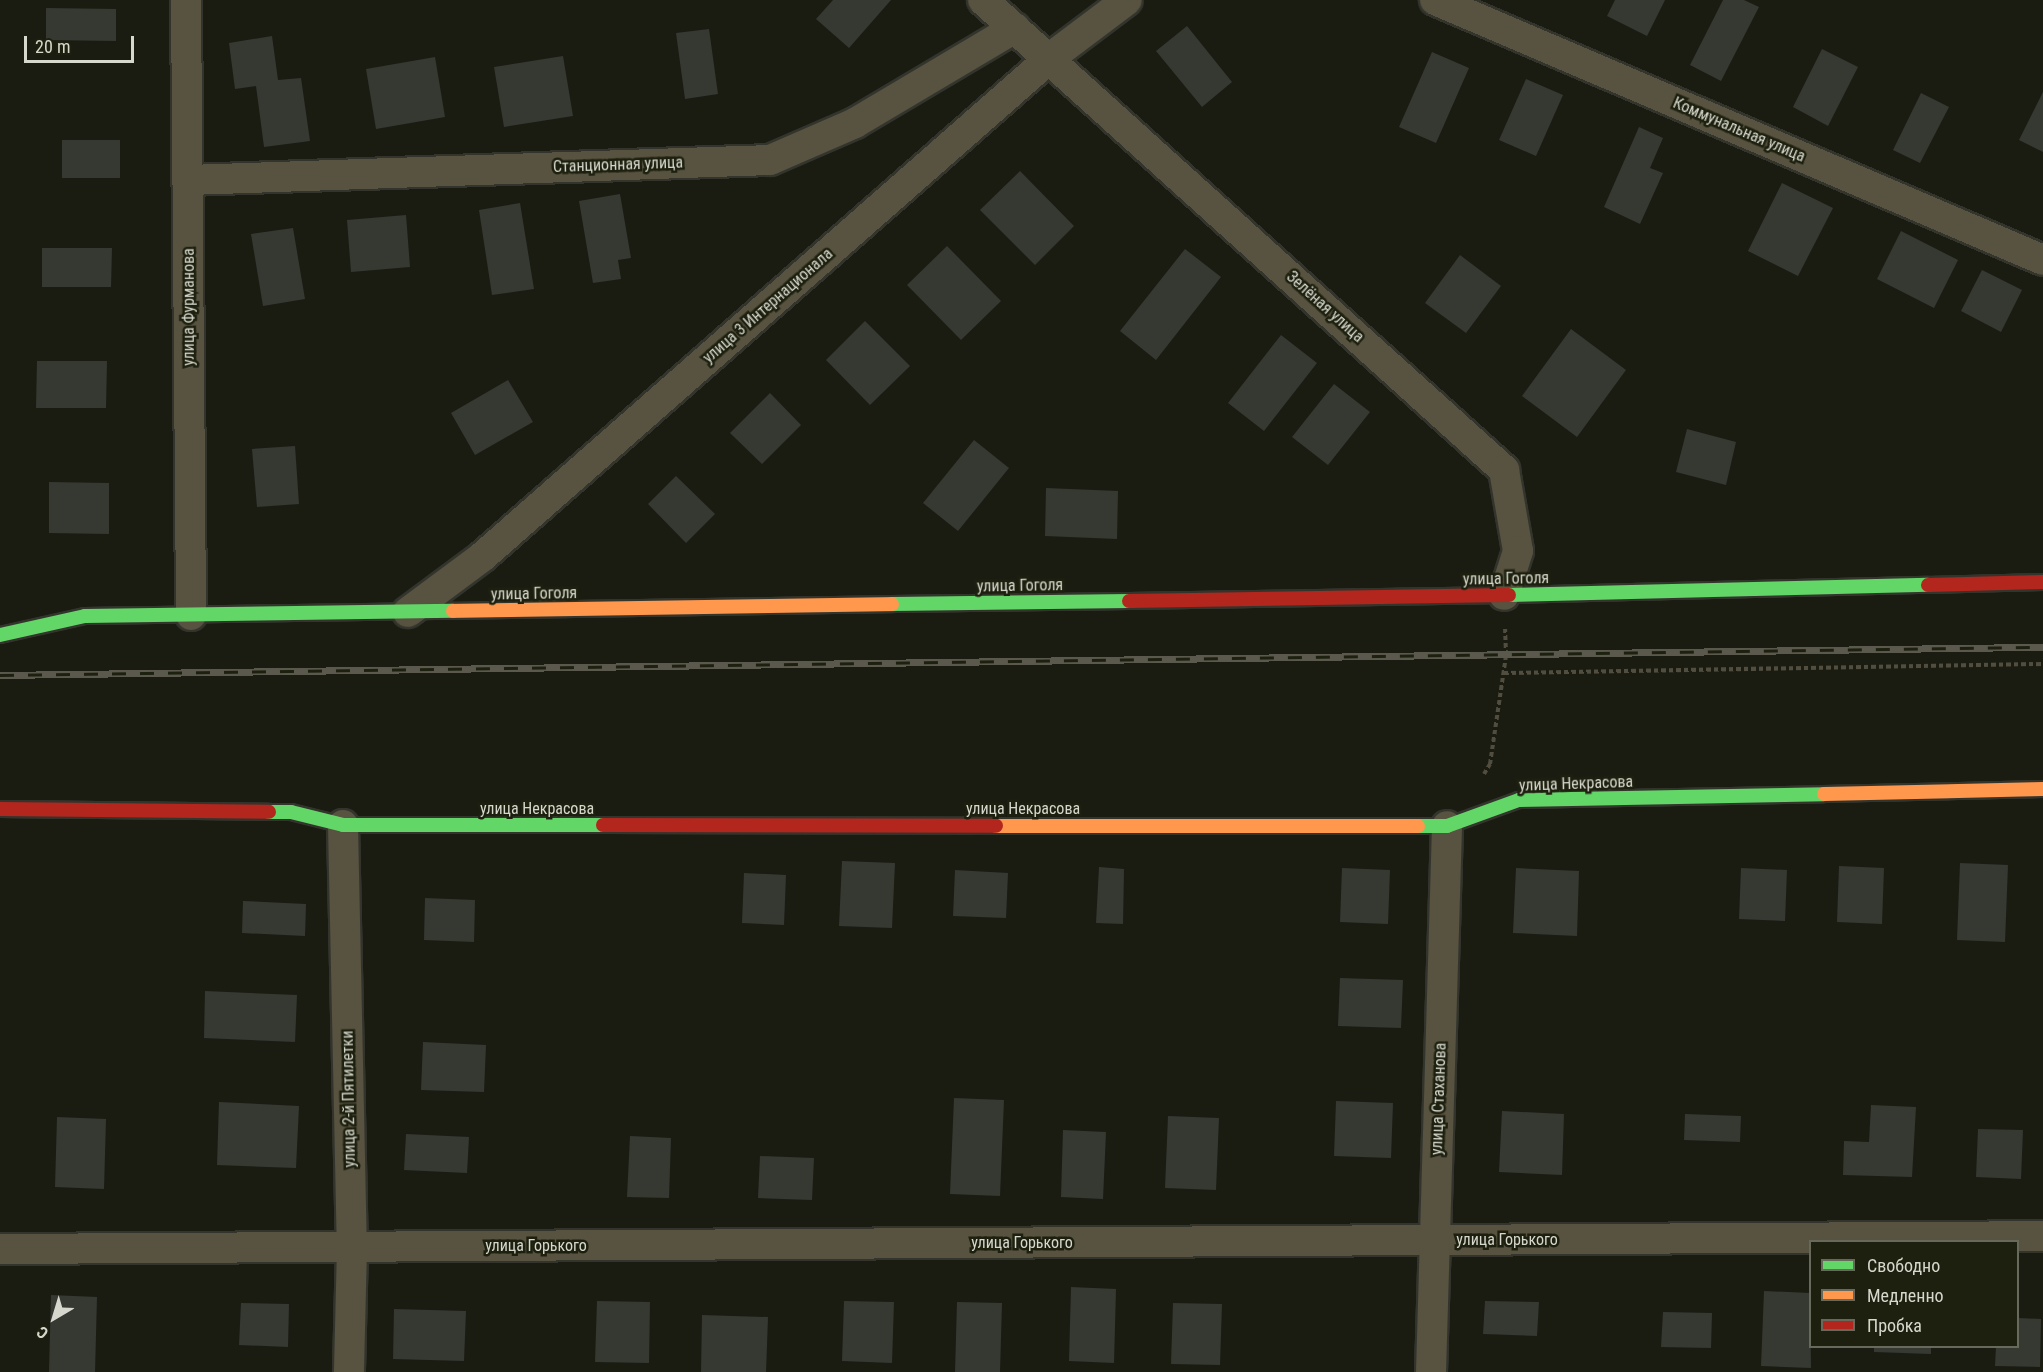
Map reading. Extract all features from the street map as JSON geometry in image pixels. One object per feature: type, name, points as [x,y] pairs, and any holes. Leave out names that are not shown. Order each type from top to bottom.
[{"type":"street","name":"улица Фурманова","points":[[186,0],[191,615]]},
{"type":"street","name":"Зелёная улица","points":[[982,0],[1050,58],[1504,470],[1518,551],[1504,595]]},
{"type":"street","name":"улица 3 Интернационала","points":[[408,612],[482,557],[1050,58],[1127,0]]},
{"type":"street","name":"Коммунальная улица","points":[[1435,0],[2043,260]]},
{"type":"street","name":"Станционная улица","points":[[189,180],[770,160],[855,123],[1015,28]]},
{"type":"street","name":"улица Гоголя","points":[[0,635],[85,616],[1504,595],[2043,582]]},
{"type":"street","name":"улица Некрасова","points":[[0,809],[291,812],[343,825],[1448,825],[1519,800],[2043,789]]},
{"type":"street","name":"улица 2-й Пятилетки","points":[[343,825],[352,1247],[349,1372]]},
{"type":"street","name":"улица Стаханова","points":[[1431,1372],[1448,825]]},
{"type":"street","name":"улица Горького","points":[[0,1249],[2043,1236]]},
{"type":"path","points":[[1478,782],[1491,765],[1504,673],[1504,595]]},
{"type":"path","points":[[1504,673],[2043,664]]},
{"type":"building","points":[[833,0],[891,0],[849,48],[816,19]]},
{"type":"building","points":[[1615,0],[1665,0],[1647,36],[1607,16]]},
{"type":"building","points":[[1723,0],[1744,0],[1759,7],[1721,81],[1690,65]]},
{"type":"building","points":[[46,8],[116,9],[116,41],[46,40]]},
{"type":"building","points":[[1187,26],[1232,82],[1202,107],[1156,51]]},
{"type":"building","points":[[709,29],[718,94],[685,99],[676,33]]},
{"type":"building","points":[[272,36],[278,80],[301,78],[310,141],[264,147],[256,86],[235,89],[229,43]]},
{"type":"building","points":[[1822,49],[1858,67],[1828,126],[1793,107]]},
{"type":"building","points":[[1432,52],[1469,68],[1436,143],[1399,127]]},
{"type":"building","points":[[563,56],[573,116],[504,127],[494,67]]},
{"type":"building","points":[[435,57],[445,117],[376,129],[366,69]]},
{"type":"building","points":[[1526,79],[1563,95],[1536,156],[1499,140]]},
{"type":"building","points":[[2043,92],[2043,152],[2019,140]]},
{"type":"building","points":[[1921,93],[1949,107],[1920,163],[1893,150]]},
{"type":"building","points":[[1639,127],[1663,138],[1650,168],[1663,173],[1640,224],[1604,207]]},
{"type":"building","points":[[62,140],[120,140],[120,178],[62,178]]},
{"type":"building","points":[[1020,171],[1074,226],[1035,265],[980,210]]},
{"type":"building","points":[[1782,183],[1833,208],[1798,276],[1748,251]]},
{"type":"building","points":[[620,194],[631,258],[618,260],[621,279],[593,283],[579,201]]},
{"type":"building","points":[[520,203],[534,289],[492,295],[479,210]]},
{"type":"building","points":[[406,215],[410,267],[351,272],[347,220]]},
{"type":"building","points":[[293,228],[305,299],[263,306],[251,234]]},
{"type":"building","points":[[1901,231],[1958,260],[1934,308],[1877,279]]},
{"type":"building","points":[[947,246],[1001,301],[961,340],[907,285]]},
{"type":"building","points":[[42,248],[112,248],[111,287],[42,287]]},
{"type":"building","points":[[1185,249],[1221,277],[1156,360],[1120,331]]},
{"type":"building","points":[[1460,255],[1501,286],[1466,333],[1425,303]]},
{"type":"building","points":[[1982,270],[2022,290],[2001,332],[1961,311]]},
{"type":"building","points":[[865,321],[910,366],[870,405],[826,360]]},
{"type":"building","points":[[1571,329],[1626,370],[1577,437],[1522,396]]},
{"type":"building","points":[[1281,335],[1317,363],[1264,431],[1228,403]]},
{"type":"building","points":[[37,361],[107,361],[106,408],[36,408]]},
{"type":"building","points":[[508,380],[533,422],[475,455],[451,413]]},
{"type":"building","points":[[1334,384],[1370,412],[1328,465],[1292,437]]},
{"type":"building","points":[[770,393],[801,425],[762,464],[730,433]]},
{"type":"building","points":[[1687,429],[1736,442],[1726,485],[1676,472]]},
{"type":"building","points":[[974,440],[1009,468],[958,531],[923,503]]},
{"type":"building","points":[[295,446],[299,504],[257,507],[252,449]]},
{"type":"building","points":[[676,476],[715,514],[686,543],[648,504]]},
{"type":"building","points":[[49,482],[109,483],[109,534],[49,533]]},
{"type":"building","points":[[1046,488],[1118,491],[1117,539],[1045,536]]},
{"type":"building","points":[[842,861],[895,863],[892,928],[839,926]]},
{"type":"building","points":[[1960,863],[2008,865],[2005,942],[1957,940]]},
{"type":"building","points":[[1839,866],[1884,868],[1882,924],[1837,922]]},
{"type":"building","points":[[1099,867],[1124,869],[1123,924],[1096,923]]},
{"type":"building","points":[[1342,868],[1390,870],[1388,924],[1340,922]]},
{"type":"building","points":[[1516,868],[1579,871],[1577,936],[1513,933]]},
{"type":"building","points":[[1741,868],[1787,870],[1785,921],[1739,919]]},
{"type":"building","points":[[955,870],[1008,873],[1006,918],[953,916]]},
{"type":"building","points":[[744,873],[786,875],[784,925],[742,923]]},
{"type":"building","points":[[425,898],[475,900],[474,942],[424,940]]},
{"type":"building","points":[[243,901],[306,904],[305,936],[242,933]]},
{"type":"building","points":[[1340,978],[1403,980],[1401,1028],[1338,1026]]},
{"type":"building","points":[[205,991],[297,995],[295,1042],[204,1038]]},
{"type":"building","points":[[423,1042],[486,1045],[484,1092],[421,1090]]},
{"type":"building","points":[[954,1098],[1004,1100],[1000,1196],[950,1194]]},
{"type":"building","points":[[1336,1101],[1393,1103],[1391,1158],[1334,1156]]},
{"type":"building","points":[[219,1102],[299,1106],[296,1168],[217,1165]]},
{"type":"building","points":[[1871,1105],[1916,1107],[1912,1177],[1843,1175],[1844,1141],[1869,1142]]},
{"type":"building","points":[[1502,1111],[1564,1114],[1562,1175],[1499,1172]]},
{"type":"building","points":[[1685,1114],[1741,1116],[1740,1142],[1684,1140]]},
{"type":"building","points":[[1168,1116],[1219,1118],[1216,1190],[1165,1188]]},
{"type":"building","points":[[57,1117],[106,1119],[104,1189],[55,1187]]},
{"type":"building","points":[[1978,1129],[2023,1130],[2021,1179],[1976,1177]]},
{"type":"building","points":[[1063,1130],[1106,1132],[1103,1199],[1061,1197]]},
{"type":"building","points":[[406,1134],[469,1137],[467,1173],[404,1170]]},
{"type":"building","points":[[630,1136],[671,1138],[669,1198],[627,1197]]},
{"type":"building","points":[[760,1156],[814,1158],[812,1200],[758,1198]]},
{"type":"building","points":[[1071,1287],[1116,1289],[1114,1363],[1069,1361]]},
{"type":"building","points":[[1764,1291],[1809,1293],[1811,1368],[1761,1366]]},
{"type":"building","points":[[51,1295],[97,1297],[95,1372],[49,1372]]},
{"type":"building","points":[[597,1301],[650,1302],[649,1363],[595,1362]]},
{"type":"building","points":[[844,1301],[894,1302],[892,1363],[842,1361]]},
{"type":"building","points":[[1485,1301],[1539,1302],[1537,1336],[1483,1334]]},
{"type":"building","points":[[957,1302],[1002,1303],[1000,1372],[955,1372]]},
{"type":"building","points":[[241,1303],[289,1304],[288,1347],[239,1345]]},
{"type":"building","points":[[1173,1303],[1222,1304],[1220,1365],[1171,1364]]},
{"type":"building","points":[[394,1309],[466,1311],[464,1361],[393,1359]]},
{"type":"building","points":[[1663,1312],[1712,1313],[1711,1348],[1661,1347]]},
{"type":"building","points":[[702,1315],[768,1317],[766,1372],[701,1372]]},
{"type":"building","points":[[2019,1318],[2041,1319],[2040,1367],[1995,1366],[1996,1348],[2019,1348]]},
{"type":"building","points":[[1874,1348],[1931,1348],[1931,1354],[1874,1352]]},
{"type":"railway","points":[[0,675],[2043,647]]},
{"type":"traffic: fast","points":[[1509,595],[1928,585]]},
{"type":"traffic: fast","points":[[892,604],[1129,601]]},
{"type":"traffic: fast","points":[[0,635],[85,616],[453,611]]},
{"type":"traffic: fast","points":[[1418,826],[1447,826],[1519,800],[1824,794]]},
{"type":"traffic: fast","points":[[269,812],[291,812],[343,825],[603,825]]},
{"type":"traffic: slow","points":[[453,611],[892,604]]},
{"type":"traffic: slow","points":[[1824,794],[2043,789]]},
{"type":"traffic: slow","points":[[996,826],[1418,826]]},
{"type":"traffic: jam","points":[[1928,585],[2043,582]]},
{"type":"traffic: jam","points":[[1129,601],[1509,595]]},
{"type":"traffic: jam","points":[[0,809],[269,812]]},
{"type":"traffic: jam","points":[[603,825],[996,826]]}]
